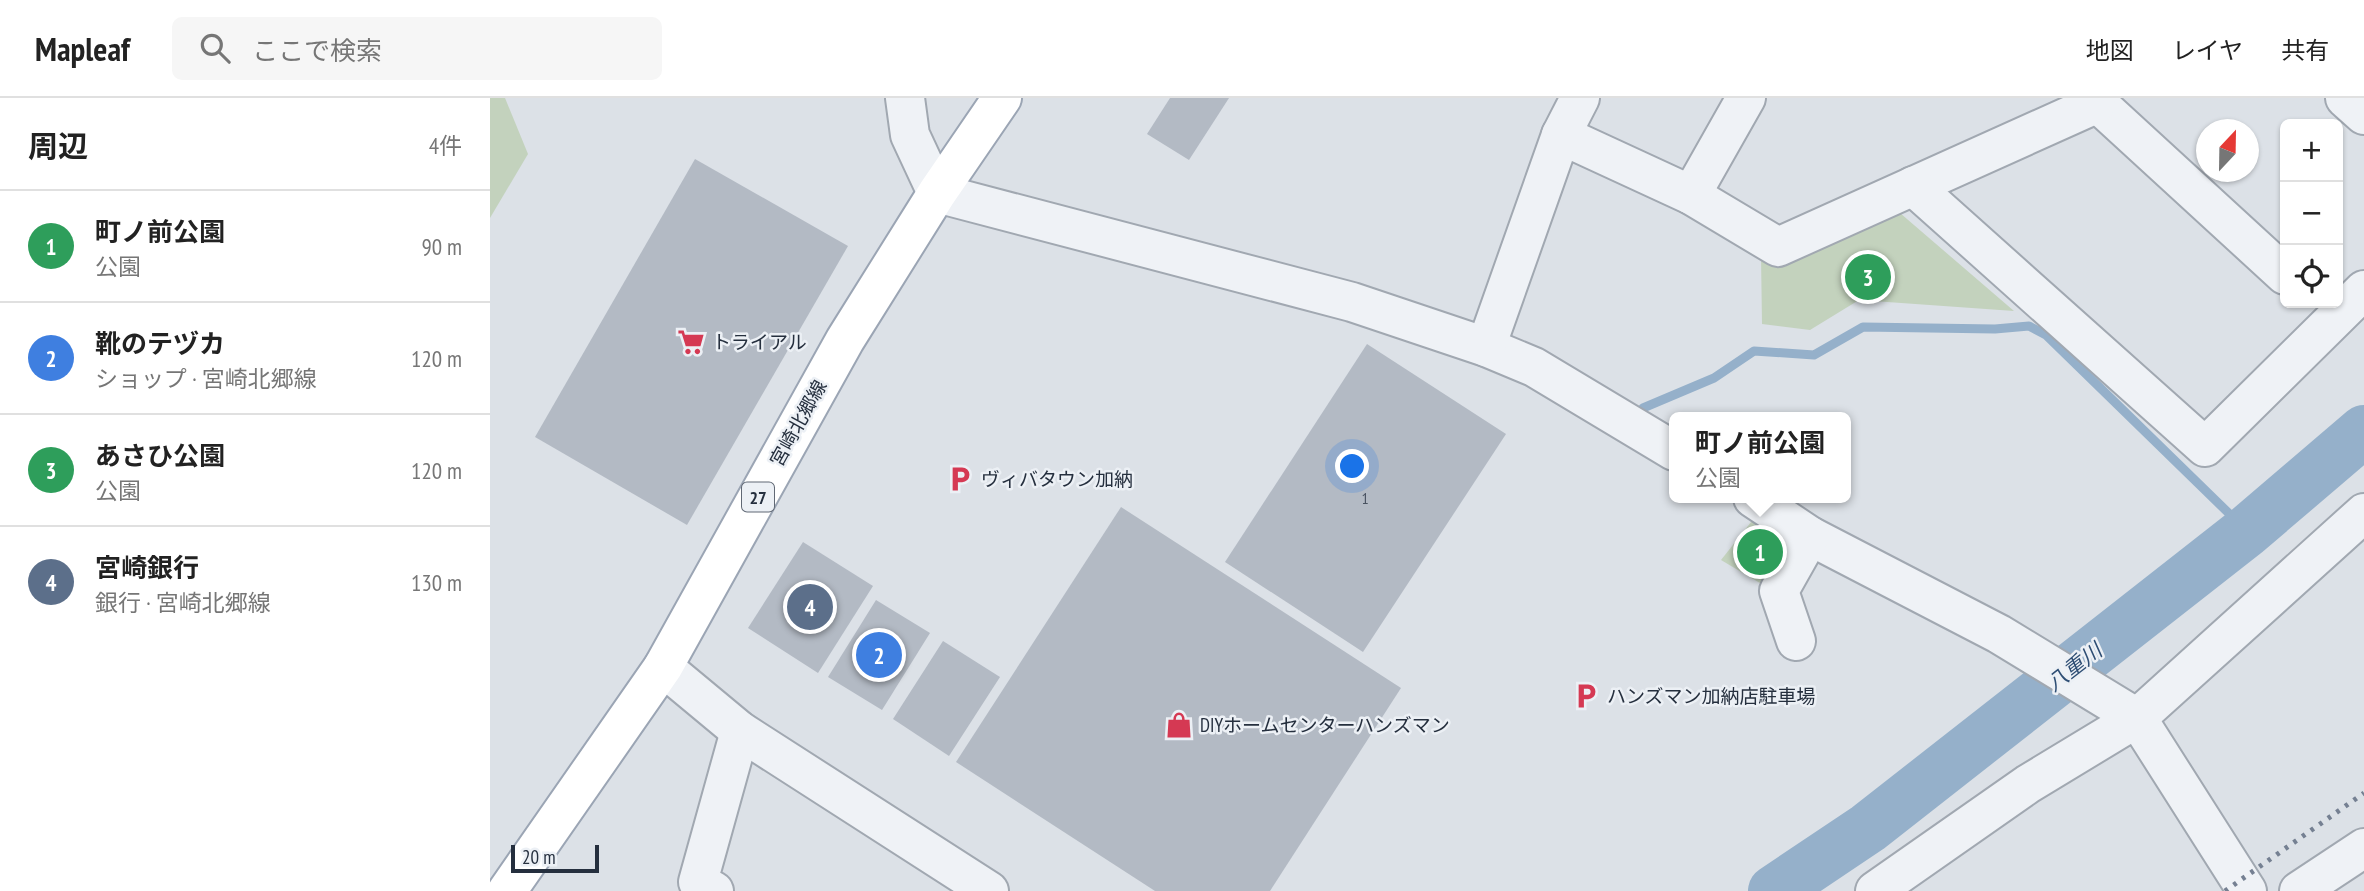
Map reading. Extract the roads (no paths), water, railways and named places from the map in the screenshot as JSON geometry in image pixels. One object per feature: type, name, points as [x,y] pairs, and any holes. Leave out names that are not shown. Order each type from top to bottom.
[{"type":"main road","name":"宮崎北郷線","points":[[507,891],[663,667],[845,340],[937,193],[1002,98]]},
{"type":"street","points":[[905,98],[911,135],[937,193],[1352,302],[1486,347],[1534,367],[1669,448]]},
{"type":"street","points":[[1486,347],[1561,135],[1580,98]]},
{"type":"street","points":[[1691,194],[1746,98]]},
{"type":"street","points":[[2345,98],[2364,115]]},
{"type":"street","points":[[1561,135],[1691,194],[1778,247],[2094,101],[2280,270]]},
{"type":"street","points":[[1913,186],[2205,447],[2326,312],[2364,290]]},
{"type":"street","points":[[1760,503],[1810,536],[1999,634],[2126,711],[2247,891]]},
{"type":"street","points":[[1875,891],[2028,784],[2126,711],[2364,513]]},
{"type":"street","points":[[1796,641],[1779,592],[1810,536]]},
{"type":"street","points":[[663,667],[740,731],[989,891]]},
{"type":"street","points":[[714,891],[698,882],[740,731]]},
{"type":"street","points":[[2300,891],[2364,848]]},
{"type":"waterway","points":[[1643,408],[1714,378],[1754,351],[1814,355],[1863,327],[1995,329],[2029,326],[2046,335],[2247,531]]},
{"type":"waterway","name":"八重川","points":[[1774,891],[1868,828],[2247,531],[2364,431]]},
{"type":"railway","points":[[2225,891],[2364,793]]},
{"type":"place","name":"あさひ公園","points":[[1868,277]]},
{"type":"place","name":"トライアル","points":[[691,342]]},
{"type":"place","name":"ヴィバタウン加納","points":[[960,479]]},
{"type":"place","name":"町ノ前公園","points":[[1760,552]]},
{"type":"place","name":"宮崎銀行","points":[[810,607]]},
{"type":"place","name":"靴のテヅカ","points":[[879,655]]},
{"type":"place","name":"ハンズマン加納店駐車場","points":[[1586,696]]},
{"type":"place","name":"DIYホームセンターハンズマン","points":[[1179,725]]}]
